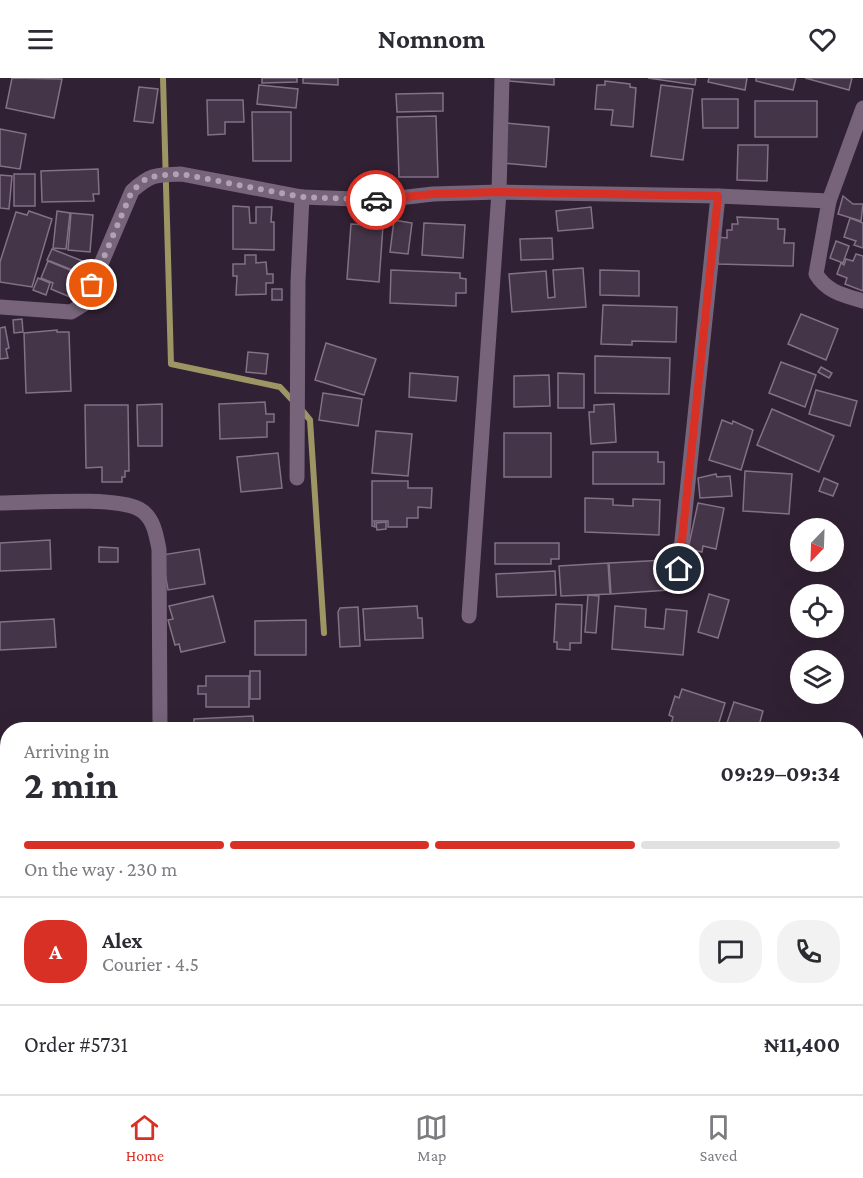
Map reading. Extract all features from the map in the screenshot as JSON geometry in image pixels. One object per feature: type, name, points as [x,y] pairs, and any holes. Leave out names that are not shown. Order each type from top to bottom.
[{"type":"street","points":[[469,616],[499,192],[502,78]]},
{"type":"street","points":[[863,108],[829,201],[816,274],[823,285],[835,293],[863,301]]},
{"type":"street","points":[[0,308],[70,312],[84,304],[132,191],[147,178],[163,175],[181,174],[302,197],[381,200],[433,194],[499,192],[718,196],[829,201]]},
{"type":"street","points":[[679,569],[718,196]]},
{"type":"street","points":[[297,478],[298,281],[302,197]]},
{"type":"street","points":[[0,503],[114,502],[141,509],[153,523],[159,549],[160,722]]},
{"type":"building","points":[[12,78],[62,79],[54,118],[6,108]]},
{"type":"building","points":[[262,78],[297,78],[297,82],[262,83]]},
{"type":"building","points":[[303,78],[338,78],[338,85],[303,83]]},
{"type":"building","points":[[509,78],[554,78],[554,85],[509,81]]},
{"type":"building","points":[[648,78],[696,78],[695,85]]},
{"type":"building","points":[[709,78],[747,78],[745,90],[708,82]]},
{"type":"building","points":[[756,78],[796,78],[793,90],[756,81]]},
{"type":"building","points":[[805,78],[852,78],[849,90]]},
{"type":"building","points":[[605,81],[630,84],[630,87],[636,88],[633,127],[611,125],[613,110],[595,109],[597,85],[605,85]]},
{"type":"building","points":[[259,85],[298,89],[296,108],[257,104]]},
{"type":"building","points":[[661,85],[693,89],[683,160],[651,156]]},
{"type":"building","points":[[139,87],[158,89],[153,123],[134,121]]},
{"type":"building","points":[[443,93],[443,111],[397,112],[396,94]]},
{"type":"building","points":[[702,99],[738,99],[738,128],[703,128]]},
{"type":"building","points":[[207,100],[243,100],[244,122],[225,122],[225,134],[208,135]]},
{"type":"building","points":[[755,101],[817,101],[817,137],[755,137]]},
{"type":"building","points":[[252,112],[291,112],[291,161],[253,161]]},
{"type":"building","points":[[436,116],[438,177],[399,177],[397,117]]},
{"type":"building","points":[[506,123],[549,127],[546,167],[502,163]]},
{"type":"building","points":[[0,129],[26,134],[20,169],[0,166]]},
{"type":"building","points":[[738,145],[768,145],[767,181],[737,180]]},
{"type":"building","points":[[98,169],[99,194],[93,194],[94,201],[42,202],[41,171]]},
{"type":"building","points":[[14,174],[35,174],[35,206],[14,206]]},
{"type":"building","points":[[0,175],[12,176],[9,209],[0,208]]},
{"type":"building","points":[[843,196],[853,204],[863,204],[861,221],[838,214]]},
{"type":"building","points":[[233,206],[249,207],[250,223],[256,223],[256,207],[272,207],[274,250],[233,249]]},
{"type":"building","points":[[591,207],[593,228],[558,231],[556,211]]},
{"type":"building","points":[[29,211],[52,219],[32,287],[0,282],[0,262],[16,212],[27,215]]},
{"type":"building","points":[[57,211],[70,213],[66,249],[53,248]]},
{"type":"building","points":[[71,213],[93,215],[90,252],[68,250]]},
{"type":"building","points":[[737,217],[778,219],[778,229],[785,229],[784,243],[794,243],[793,266],[718,264],[718,237],[727,238],[727,230],[732,230],[732,224],[738,224]]},
{"type":"building","points":[[850,218],[863,223],[863,248],[854,245],[856,241],[844,237]]},
{"type":"building","points":[[394,220],[412,223],[408,254],[390,252]]},
{"type":"building","points":[[424,223],[465,225],[463,258],[422,255]]},
{"type":"building","points":[[351,224],[383,226],[379,282],[347,279]]},
{"type":"building","points":[[552,238],[553,259],[521,260],[520,239]]},
{"type":"building","points":[[836,241],[849,246],[843,263],[830,258]]},
{"type":"building","points":[[52,249],[85,262],[80,273],[47,260]]},
{"type":"building","points":[[856,254],[863,256],[863,291],[845,284],[847,278],[837,274],[841,263],[844,265],[846,259],[853,261]]},
{"type":"building","points":[[245,255],[256,255],[256,263],[266,262],[267,274],[273,274],[273,283],[266,283],[266,294],[236,295],[237,276],[233,276],[233,264],[245,264]]},
{"type":"building","points":[[48,261],[80,274],[70,297],[51,289],[53,283],[41,278]]},
{"type":"building","points":[[583,268],[586,307],[512,312],[509,274],[546,271],[548,298],[555,297],[553,270]]},
{"type":"building","points":[[391,270],[460,273],[460,278],[466,279],[466,293],[456,293],[456,306],[390,303]]},
{"type":"building","points":[[600,270],[639,271],[639,296],[600,295]]},
{"type":"building","points":[[38,278],[50,283],[46,295],[33,290]]},
{"type":"building","points":[[272,289],[282,289],[282,300],[272,300]]},
{"type":"building","points":[[603,305],[677,307],[676,342],[632,341],[632,345],[601,344]]},
{"type":"building","points":[[801,314],[838,329],[826,360],[788,344]]},
{"type":"building","points":[[22,319],[23,332],[14,333],[13,320]]},
{"type":"building","points":[[5,327],[9,348],[6,349],[8,358],[0,359],[0,328]]},
{"type":"building","points":[[57,330],[57,332],[69,332],[71,391],[26,393],[24,333]]},
{"type":"building","points":[[326,343],[376,359],[364,395],[315,380]]},
{"type":"building","points":[[248,352],[268,354],[266,374],[246,372]]},
{"type":"building","points":[[595,356],[670,358],[669,394],[595,393]]},
{"type":"building","points":[[781,362],[816,375],[805,407],[769,393]]},
{"type":"building","points":[[821,367],[832,373],[829,378],[818,372]]},
{"type":"building","points":[[410,373],[458,377],[456,401],[409,397]]},
{"type":"building","points":[[558,373],[584,374],[584,408],[558,408]]},
{"type":"building","points":[[549,375],[550,406],[514,407],[514,376]]},
{"type":"building","points":[[816,390],[857,401],[850,426],[809,414]]},
{"type":"building","points":[[323,393],[362,399],[358,426],[319,420]]},
{"type":"building","points":[[265,402],[266,414],[274,414],[274,422],[267,422],[267,437],[220,439],[219,404]]},
{"type":"building","points":[[162,404],[162,446],[138,446],[137,405]]},
{"type":"building","points":[[614,404],[616,442],[591,444],[589,412],[594,412],[594,405]]},
{"type":"building","points":[[85,405],[128,405],[129,471],[125,471],[122,482],[102,482],[102,467],[86,468]]},
{"type":"building","points":[[772,409],[834,436],[819,472],[757,445]]},
{"type":"building","points":[[722,420],[732,424],[733,421],[753,430],[741,470],[709,460]]},
{"type":"building","points":[[376,431],[412,434],[408,476],[372,473]]},
{"type":"building","points":[[504,433],[551,433],[551,477],[504,477]]},
{"type":"building","points":[[593,452],[658,452],[658,462],[664,462],[664,484],[593,484]]},
{"type":"building","points":[[278,453],[282,488],[241,492],[237,457]]},
{"type":"building","points":[[745,471],[792,474],[789,514],[743,511]]},
{"type":"building","points":[[716,474],[717,477],[730,476],[732,496],[700,498],[698,478]]},
{"type":"building","points":[[824,478],[838,484],[833,496],[819,491]]},
{"type":"building","points":[[372,481],[408,481],[408,488],[432,488],[431,508],[418,507],[418,518],[407,518],[407,527],[388,527],[388,521],[374,521],[375,527],[372,526]]},
{"type":"building","points":[[585,498],[613,499],[613,505],[633,506],[633,499],[660,500],[659,535],[585,532]]},
{"type":"building","points":[[698,503],[724,508],[716,549],[703,546],[702,552],[688,549]]},
{"type":"building","points":[[386,522],[386,529],[377,530],[376,523]]},
{"type":"building","points":[[50,540],[51,569],[0,571],[0,543]]},
{"type":"building","points":[[495,543],[559,543],[559,559],[551,559],[551,564],[495,564]]},
{"type":"building","points":[[99,547],[118,548],[118,562],[99,562]]},
{"type":"building","points":[[199,549],[205,584],[168,590],[162,555]]},
{"type":"building","points":[[666,560],[669,590],[611,594],[609,563]]},
{"type":"building","points":[[608,563],[610,594],[561,596],[559,566]]},
{"type":"building","points":[[555,571],[556,595],[497,597],[496,574]]},
{"type":"building","points":[[709,594],[729,600],[718,638],[698,632]]},
{"type":"building","points":[[588,595],[599,596],[596,633],[585,632]]},
{"type":"building","points":[[213,596],[225,642],[181,652],[179,644],[175,645],[168,620],[173,619],[169,606]]},
{"type":"building","points":[[556,604],[582,605],[581,643],[570,643],[570,650],[557,649],[557,642],[554,642]]},
{"type":"building","points":[[417,606],[418,618],[422,618],[423,638],[365,640],[363,609]]},
{"type":"building","points":[[615,606],[646,609],[645,627],[664,629],[666,609],[687,611],[683,655],[612,649]]},
{"type":"building","points":[[358,607],[360,646],[340,647],[338,612],[340,608]]},
{"type":"building","points":[[54,619],[56,647],[0,650],[0,622]]},
{"type":"building","points":[[306,620],[306,655],[255,655],[255,621]]},
{"type":"building","points":[[250,671],[260,671],[260,699],[250,699]]},
{"type":"building","points":[[206,676],[249,676],[249,707],[206,707],[206,694],[198,694],[198,686],[206,686]]},
{"type":"building","points":[[682,689],[725,703],[719,722],[672,722],[673,717],[669,715],[675,696],[679,698]]},
{"type":"building","points":[[734,702],[763,711],[760,722],[727,722]]},
{"type":"building","points":[[253,716],[253,722],[194,722],[194,719]]},
{"type":"waterway","points":[[163,78],[171,364],[280,387],[294,402]]},
{"type":"waterway","points":[[301,409],[310,420],[324,633]]},
{"type":"way so far","points":[[92,285],[132,191],[147,178],[181,174],[302,197],[376,200]]},
{"type":"route","points":[[376,200],[433,194],[499,192],[718,196],[679,569]]}]
